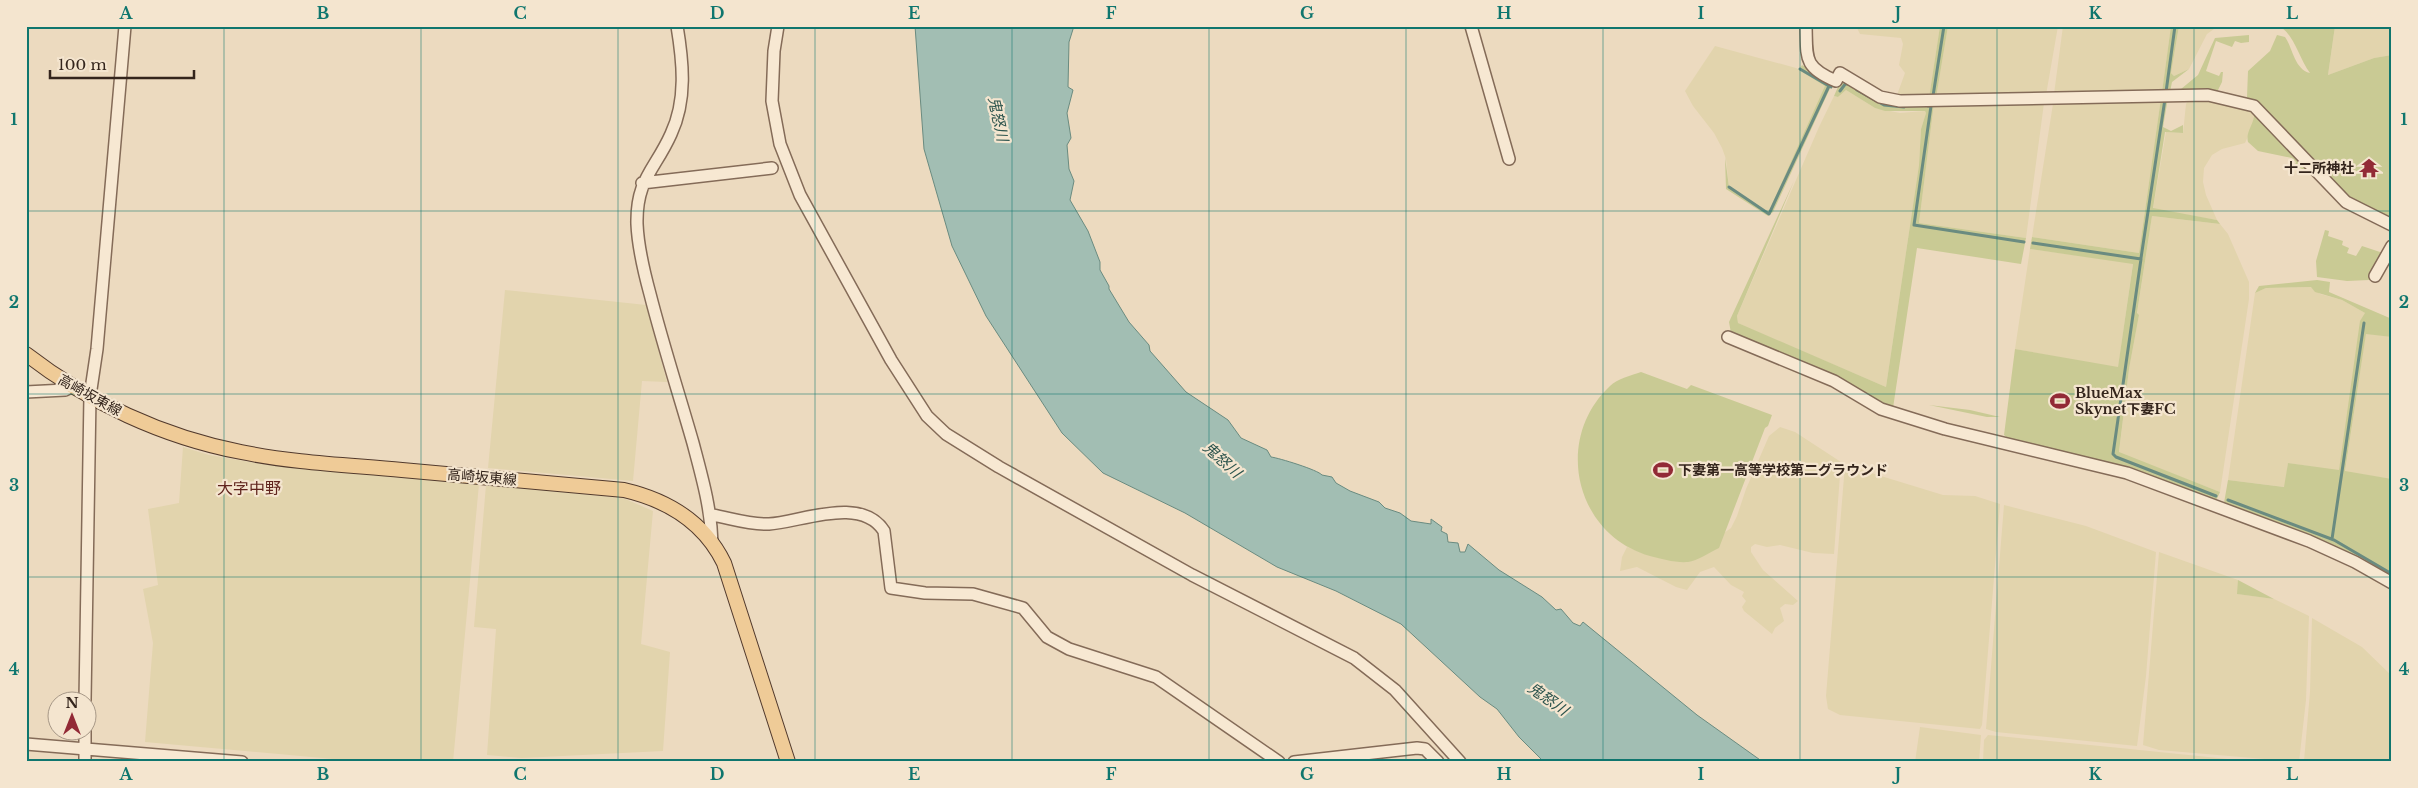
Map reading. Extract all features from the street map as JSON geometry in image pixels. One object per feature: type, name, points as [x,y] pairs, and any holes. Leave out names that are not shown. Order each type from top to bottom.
[{"type":"main road","name":"高崎坂東線","points":[[26,354],[90,396],[134,418],[209,446],[241,453],[287,459],[624,490],[668,505],[698,527],[712,543],[729,573],[788,762]]},
{"type":"street","points":[[86,690],[90,396],[97,349],[125,26]]},
{"type":"street","points":[[677,26],[682,54],[682,86],[679,112],[671,134],[642,183],[638,199],[637,224],[641,255],[659,331],[712,515],[712,543]]},
{"type":"street","points":[[778,26],[774,51],[772,101],[783,152],[805,203],[891,360],[927,416],[946,434],[999,467],[1192,575],[1354,658],[1395,690],[1460,762]]},
{"type":"street","points":[[1471,26],[1510,159]]},
{"type":"street","points":[[1806,26],[1806,56],[1808,62],[1828,78],[1836,81],[1840,73],[1887,100],[2208,95],[2254,106],[2346,202],[2392,225]]},
{"type":"street","points":[[642,183],[772,168]]},
{"type":"street","points":[[2375,276],[2392,246]]},
{"type":"street","points":[[1728,337],[1834,381],[1881,409],[1945,429],[2127,473],[2309,541],[2355,562],[2392,583]]},
{"type":"street","points":[[26,392],[65,390],[73,386]]},
{"type":"street","points":[[712,515],[769,524],[828,512],[865,516],[880,524],[884,531],[891,588],[925,593],[973,594],[1023,608],[1046,637],[1070,648],[1156,677],[1279,762]]},
{"type":"street","points":[[85,740],[85,762]]},
{"type":"street","points":[[26,744],[242,762]]},
{"type":"street","points":[[1294,762],[1417,748],[1425,749],[1438,762]]},
{"type":"shaded area","points":[[1856,26],[1940,26],[1929,98],[1897,95],[1905,73],[1899,65],[1903,44],[1901,38],[1860,34]]},
{"type":"shaded area","points":[[1948,26],[2058,26],[2046,95],[1936,98]]},
{"type":"shaded area","points":[[2063,26],[2171,26],[2162,92],[2054,94]]},
{"type":"shaded area","points":[[2179,26],[2226,26],[2214,29],[2207,34],[2189,69],[2174,76],[2171,73]]},
{"type":"shaded area","points":[[2335,26],[2392,26],[2392,55],[2374,58],[2328,75]]},
{"type":"shaded area","points":[[1715,46],[1796,68],[1826,86],[1768,213],[1729,187],[1726,159],[1722,148],[1685,91]]},
{"type":"shaded area","points":[[1846,90],[1875,108],[1900,113],[1925,111],[1926,113],[1921,129],[1919,165],[1886,387],[1748,328],[1738,323],[1737,316],[1819,127],[1834,96],[1838,97]]},
{"type":"shaded area","points":[[2161,98],[2139,253],[2032,237],[2053,104],[2055,102]]},
{"type":"shaded area","points":[[2196,98],[2249,108],[2254,114],[2254,123],[2245,143],[2222,149],[2212,155],[2204,168],[2203,182],[2206,195],[2217,220],[2153,209],[2166,132],[2183,133],[2186,104],[2188,101]]},
{"type":"shaded area","points":[[1934,103],[2044,103],[2026,238],[1919,223]]},
{"type":"shaded area","points":[[2152,216],[2220,224],[2228,234],[2249,282],[2249,299],[2220,492],[2119,453],[2129,369],[2139,315],[2137,314]]},
{"type":"shaded area","points":[[2030,249],[2133,263],[2118,368],[2015,349]]},
{"type":"shaded area","points":[[2312,287],[2320,294],[2342,300],[2365,313],[2339,471],[2288,463],[2285,487],[2228,480],[2255,293],[2266,288]]},
{"type":"shaded area","points":[[505,290],[646,305],[667,382],[642,381],[633,481],[488,468]]},
{"type":"shaded area","points":[[2366,333],[2392,337],[2392,479],[2345,472]]},
{"type":"shaded area","points":[[1780,427],[1795,432],[1841,462],[1834,554],[1813,553],[1780,545],[1767,547],[1755,544],[1751,547],[1751,552],[1763,570],[1798,601],[1793,605],[1785,604],[1780,608],[1784,621],[1775,628],[1772,634],[1744,611],[1742,607],[1746,601],[1742,596],[1744,592],[1731,585],[1714,567],[1700,572],[1687,590],[1676,587],[1637,567],[1620,571],[1622,557],[1627,547],[1645,554],[1673,560],[1718,548],[1724,533],[1731,528],[1737,516],[1746,489],[1769,436]]},
{"type":"shaded area","points":[[183,447],[209,455],[268,465],[479,484],[453,762],[366,762],[145,742],[153,643],[143,589],[158,585],[148,509],[179,503]]},
{"type":"shaded area","points":[[1845,465],[1943,495],[1975,496],[2000,504],[1982,725],[1980,729],[1840,715],[1828,709],[1826,696]]},
{"type":"shaded area","points":[[486,485],[623,498],[653,511],[641,644],[670,652],[663,751],[522,758],[487,755],[496,629],[474,627]]},
{"type":"shaded area","points":[[2004,505],[2086,526],[2156,552],[2146,676],[2137,746],[1996,732],[1986,729]]},
{"type":"shaded area","points":[[2159,552],[2238,580],[2238,594],[2274,599],[2309,616],[2306,700],[2299,762],[2159,750],[2143,745]]},
{"type":"shaded area","points":[[2312,618],[2362,647],[2392,676],[2392,762],[2304,761],[2310,692]]},
{"type":"shaded area","points":[[1920,727],[1981,735],[1979,762],[1915,762]]},
{"type":"shaded area","points":[[1988,735],[2257,762],[1983,762],[1984,740]]},
{"type":"green space","points":[[1940,26],[1948,26],[1936,98],[1929,98]]},
{"type":"green space","points":[[2171,26],[2179,26],[2171,73],[2174,76],[2189,69],[2172,82],[2170,92],[2162,92]]},
{"type":"green space","points":[[2279,26],[2335,26],[2328,75],[2374,58],[2392,55],[2392,223],[2341,201],[2338,202],[2318,178],[2295,165],[2296,162],[2292,158],[2258,151],[2248,142],[2254,110],[2247,97],[2248,71],[2270,51],[2277,35],[2285,37],[2297,63],[2310,73],[2293,41]]},
{"type":"green space","points":[[2249,35],[2249,42],[2241,43],[2235,41],[2232,47],[2216,41],[2206,71],[2219,76],[2223,72],[2222,82],[2217,92],[2181,89],[2198,75],[2215,38]]},
{"type":"green space","points":[[1802,65],[1832,84],[1773,212],[1768,216],[1726,189],[1725,157],[1729,187],[1768,213],[1825,86],[1799,70]]},
{"type":"green space","points":[[1841,80],[1869,95],[1934,103],[1919,223],[2026,238],[2021,264],[1917,248],[1893,408],[1890,409],[1731,333],[1729,322],[1794,181],[1737,316],[1738,323],[1886,387],[1919,165],[1921,129],[1926,113],[1925,111],[1885,111],[1875,108],[1846,90],[1838,97],[1834,96]]},
{"type":"green space","points":[[2161,98],[2168,98],[2163,127],[2171,131],[2183,125],[2183,133],[2165,132],[2153,208],[2217,220],[2220,224],[2152,216],[2137,313],[2139,315],[2129,369],[2119,452],[2220,492],[2216,501],[2110,463],[2010,440],[2004,435],[2015,349],[2118,367],[2133,264],[2030,249],[2032,237],[2139,253]]},
{"type":"green space","points":[[2325,230],[2329,231],[2328,236],[2343,241],[2342,245],[2349,248],[2347,253],[2356,256],[2362,246],[2383,253],[2369,280],[2347,281],[2317,277],[2316,261]]},
{"type":"green space","points":[[2317,280],[2330,282],[2329,292],[2392,319],[2392,337],[2366,334],[2345,471],[2392,479],[2392,578],[2224,503],[2228,480],[2284,487],[2288,463],[2339,470],[2360,321],[2365,313],[2342,300],[2315,292],[2311,287],[2266,288],[2255,293],[2259,286]]},
{"type":"green space","name":"下妻第一高等学校第二グラウンド","points":[[1641,372],[1687,389],[1691,385],[1772,415],[1768,426],[1765,428],[1719,548],[1692,561],[1679,562],[1650,556],[1624,545],[1604,528],[1589,507],[1580,483],[1578,458],[1582,432],[1592,408],[1610,386],[1625,377]]},
{"type":"green space","points":[[1929,405],[1970,410],[2000,417],[1987,417]]},
{"type":"green space","points":[[2238,580],[2274,599],[2237,594]]},
{"type":"water","name":"鬼怒川","points":[[915,26],[1074,26],[1069,42],[1068,87],[1073,90],[1067,113],[1071,138],[1067,145],[1069,169],[1074,181],[1070,200],[1088,231],[1100,262],[1100,270],[1109,289],[1129,322],[1149,345],[1150,351],[1186,392],[1228,420],[1241,438],[1267,450],[1271,457],[1298,464],[1322,475],[1332,477],[1336,483],[1350,491],[1379,502],[1385,508],[1400,513],[1411,521],[1431,524],[1431,519],[1442,527],[1441,531],[1447,534],[1448,542],[1458,543],[1460,552],[1465,552],[1468,544],[1499,570],[1542,597],[1556,610],[1561,609],[1573,623],[1580,626],[1583,622],[1697,715],[1763,762],[1544,762],[1519,737],[1497,709],[1480,697],[1401,624],[1336,591],[1277,567],[1185,513],[1103,473],[1062,433],[986,316],[952,246],[924,149]]},
{"type":"waterway","points":[[1933,96],[1944,26]]},
{"type":"waterway","points":[[2166,92],[2175,26]]},
{"type":"waterway","points":[[1800,69],[1829,86]]},
{"type":"waterway","points":[[1840,91],[1847,84]]},
{"type":"waterway","points":[[1729,187],[1769,214],[1829,86],[1831,87]]},
{"type":"waterway","points":[[1857,90],[1884,105],[1904,107]]},
{"type":"waterway","points":[[2141,258],[2165,99]]},
{"type":"waterway","points":[[1928,106],[1931,106],[1914,225],[2024,242]]},
{"type":"waterway","points":[[2033,243],[2141,259],[2113,454],[2116,457],[2216,496]]},
{"type":"waterway","points":[[2332,539],[2364,323]]},
{"type":"waterway","points":[[2228,500],[2334,540],[2392,574]]},
{"type":"place","name":"十二所神社","points":[[2369,168]]},
{"type":"place","name":"BlueMax Skynet下妻FC","points":[[2060,401]]},
{"type":"place","name":"下妻第一高等学校第二グラウンド","points":[[1663,470]]},
{"type":"district","name":"大字中野","points":[[249,488]]}]
